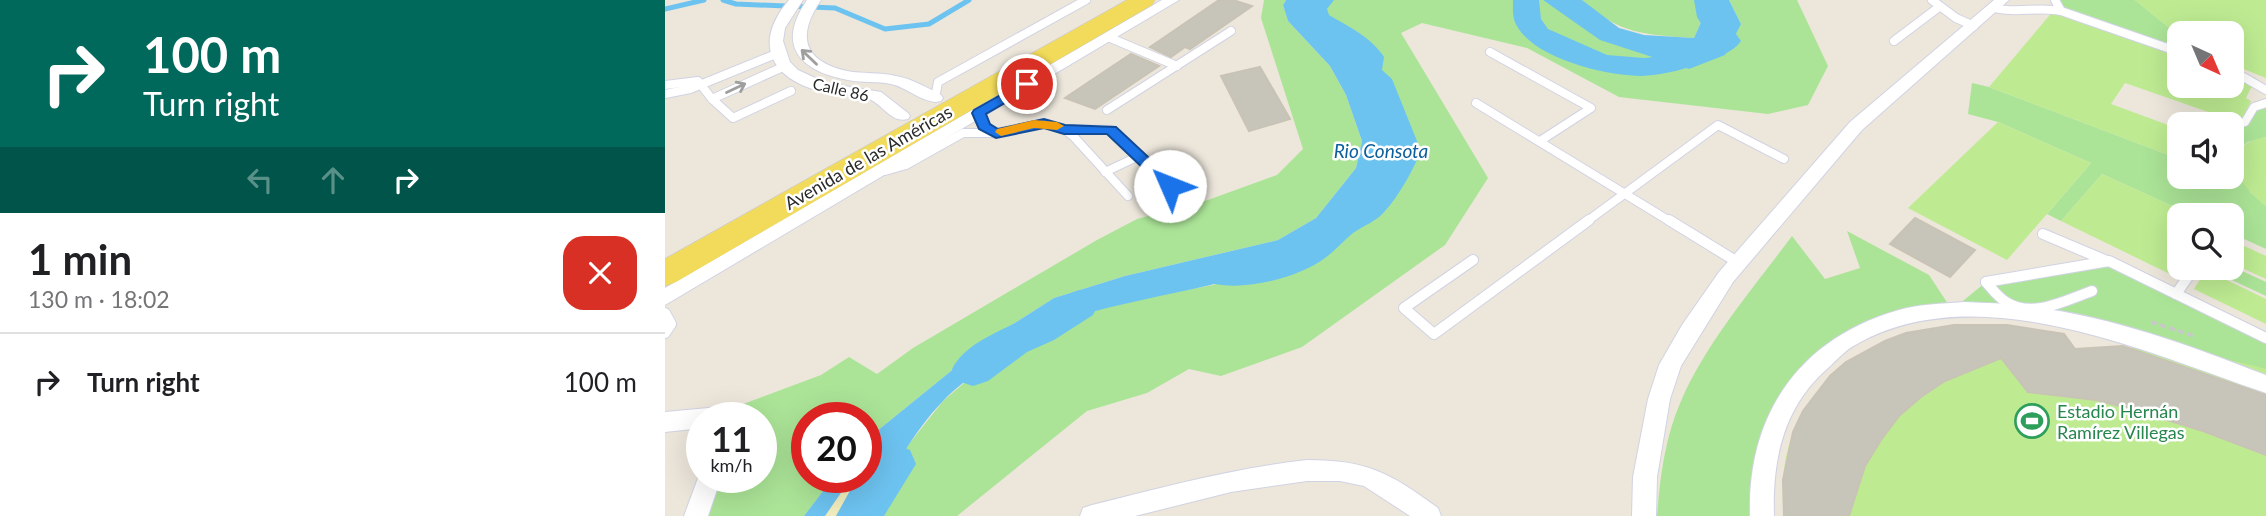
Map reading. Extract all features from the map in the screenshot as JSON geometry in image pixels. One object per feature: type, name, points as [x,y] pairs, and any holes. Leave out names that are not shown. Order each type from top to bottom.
[{"type":"main road","name":"Avenida de las Américas","points":[[665,248],[1111,0]]},
{"type":"main road","name":"Avenida de las Américas","points":[[665,274],[875,163],[919,106],[1144,0]]},
{"type":"street","points":[[781,60],[775,35],[782,17],[796,0]]},
{"type":"street","name":"Calle 86","points":[[814,0],[802,15],[797,30],[798,44],[806,56],[820,66],[841,74],[896,80],[919,106]]},
{"type":"street","points":[[665,298],[875,163],[982,110],[1172,0]]},
{"type":"street","points":[[1644,516],[1645,477],[1651,434],[1670,365],[1689,331],[1739,262],[1856,127],[1998,4]]},
{"type":"street","name":"Calle 86","points":[[781,60],[812,83],[848,92],[871,94],[919,106],[982,110]]},
{"type":"street","points":[[1762,516],[1763,467],[1769,439],[1792,391],[1827,354],[1859,334],[1896,319],[1952,310],[2039,314],[2135,336],[2266,384]]},
{"type":"street","points":[[665,422],[686,420]]},
{"type":"street","points":[[1092,516],[1222,484],[1310,469],[1365,475],[1429,516]]},
{"type":"street","points":[[696,516],[704,493]]},
{"type":"lane","points":[[919,106],[938,82],[1086,0]]},
{"type":"lane","points":[[1932,0],[1939,7],[1974,26]]},
{"type":"lane","points":[[2055,0],[2061,11]]},
{"type":"lane","points":[[1998,4],[2010,12],[2041,7],[2061,11],[2167,48]]},
{"type":"lane","points":[[1894,41],[1939,7]]},
{"type":"lane","points":[[1107,110],[1231,31]]},
{"type":"lane","points":[[1108,37],[1177,66]]},
{"type":"lane","points":[[1490,52],[1591,108],[1540,141]]},
{"type":"lane","points":[[665,93],[701,85],[781,60]]},
{"type":"lane","points":[[712,99],[781,60]]},
{"type":"lane","points":[[2244,77],[2266,90]]},
{"type":"lane","points":[[665,85],[698,81],[712,99],[733,118],[791,91]]},
{"type":"lane","points":[[1476,103],[1739,262]]},
{"type":"lane","points":[[2245,122],[2254,107],[2266,103]]},
{"type":"lane","points":[[982,110],[984,126],[996,133]]},
{"type":"lane","points":[[875,163],[907,165],[963,133],[996,133],[1044,123],[1064,129],[1111,130],[1170,186]]},
{"type":"lane","points":[[1473,260],[1404,309],[1434,334],[1718,125],[1784,159]]},
{"type":"lane","points":[[1064,129],[1128,196]]},
{"type":"lane","points":[[1105,173],[1139,156]]},
{"type":"lane","points":[[2043,234],[2109,261],[2266,338]]},
{"type":"lane","points":[[2092,291],[2034,309],[2018,308],[2006,302],[1986,282],[2109,261]]},
{"type":"lane","points":[[2176,293],[2186,280]]},
{"type":"lane","points":[[665,313],[671,324],[665,333]]},
{"type":"green space","points":[[1264,0],[1286,0],[1283,5],[1288,21],[1330,66],[1346,95],[1362,141],[1356,168],[1316,218],[1278,240],[1125,276],[1054,298],[993,337],[882,427],[882,402],[791,402],[791,493],[822,493],[804,516],[696,516],[704,493],[777,493],[777,402],[749,402],[821,375],[849,357],[877,374],[913,348],[1137,219],[1208,200],[1277,175],[1303,149],[1261,18]]},
{"type":"green space","points":[[1319,0],[1543,0],[1567,15],[1689,69],[1741,24],[1729,0],[1797,0],[1828,66],[1808,105],[1768,114],[1619,97],[1527,48],[1422,23],[1401,33],[1488,178],[1445,245],[1302,347],[1221,376],[1189,369],[1147,393],[1087,411],[957,516],[868,516],[901,454],[943,401],[1013,341],[1077,315],[1148,297],[1213,285],[1312,250],[1355,223],[1405,150],[1363,67],[1321,22],[1313,7]]},
{"type":"green space","points":[[1582,0],[1697,0],[1702,20],[1694,38],[1647,34],[1608,20]]},
{"type":"green space","points":[[2055,0],[2135,0],[2167,26],[2167,48],[2061,11]]},
{"type":"green space","points":[[2135,0],[2266,0],[2266,78],[2244,69],[2244,21],[2167,21],[2167,26]]},
{"type":"green space","points":[[2054,10],[2167,48],[2167,98],[2125,83],[2111,104],[2167,125],[2167,154],[1989,87]]},
{"type":"green space","points":[[2244,74],[2256,78],[2246,98],[2251,101],[2244,115],[2244,112],[2208,112],[2168,98],[2244,98]]},
{"type":"green space","points":[[1972,83],[1989,87],[2167,154],[2167,189],[2244,189],[2244,170],[2250,192],[2266,206],[2266,249],[2244,239],[2244,203],[2167,204],[2102,174],[2061,221],[2047,214],[2091,163],[1998,122],[1968,114]]},
{"type":"green space","points":[[2266,104],[2266,137],[2244,144],[2244,127],[2259,105]]},
{"type":"green space","points":[[1998,122],[2091,163],[2007,260],[1908,208]]},
{"type":"green space","points":[[2266,137],[2266,206],[2244,184],[2244,146]]},
{"type":"green space","points":[[2102,174],[2167,204],[2167,273],[2061,221]]},
{"type":"green space","points":[[1847,231],[1929,275],[1952,310],[1871,328],[1792,391],[1762,516],[1657,516],[1664,457],[1675,415],[1691,379],[1717,337],[1792,236],[1825,279],[1860,268]]},
{"type":"green space","points":[[2244,246],[2266,256],[2266,279],[2244,269]]},
{"type":"green space","points":[[2109,261],[2266,338],[2266,384],[2135,336],[1952,310],[1986,282]]},
{"type":"green space","points":[[2244,272],[2266,282],[2266,296],[2232,280],[2244,280]]},
{"type":"green space","points":[[2200,280],[2227,280],[2266,299],[2266,324],[2194,289]]},
{"type":"green space","name":"Estadio Hernán Ramírez Villegas","points":[[1954,325],[2037,329],[2064,334],[2075,349],[2172,351],[2266,369],[2266,516],[1784,516],[1784,476],[1791,440],[1805,409],[1825,383],[1851,361],[1881,344],[1916,332]]},
{"type":"sand","points":[[841,493],[869,493],[860,516],[825,516]]},
{"type":"water","name":"Rio Consota","points":[[1286,0],[1319,0],[1313,7],[1316,15],[1364,68],[1384,102],[1405,151],[1374,201],[1334,237],[1286,262],[1233,279],[1067,319],[1016,340],[952,392],[931,414],[882,491],[882,461],[887,449],[882,454],[882,427],[993,337],[1054,298],[1125,276],[1278,240],[1316,218],[1356,168],[1362,141],[1346,95],[1330,66],[1288,21],[1283,5]]},
{"type":"water","points":[[1543,0],[1582,0],[1619,28],[1644,35],[1694,38],[1702,20],[1697,0],[1729,0],[1741,24],[1725,55],[1689,69],[1600,40]]},
{"type":"water","points":[[822,493],[841,493],[825,516],[804,516]]},
{"type":"water","name":"Rio Consota","points":[[869,493],[881,493],[868,516],[860,516]]},
{"type":"building","points":[[1219,0],[1233,0],[1252,6],[1190,49],[1185,47],[1171,57],[1150,47]]},
{"type":"building","points":[[1131,54],[1159,66],[1095,109],[1065,98]]},
{"type":"building","points":[[1260,67],[1290,119],[1249,131],[1221,76]]},
{"type":"building","points":[[1915,218],[1975,250],[1950,277],[1890,244]]},
{"type":"building","points":[[1954,325],[2007,325],[2064,334],[2075,349],[2123,346],[2266,395],[2266,455],[2203,431],[2131,409],[2096,400],[2028,392],[2001,358],[1945,381],[1899,416],[1865,466],[1849,516],[1784,516],[1783,480],[1793,432],[1803,411],[1830,376],[1846,362],[1885,341],[1906,333]]},
{"type":"waterway","points":[[665,9],[704,0]]},
{"type":"waterway","points":[[723,0],[736,4],[835,8],[885,29],[929,24],[969,0]]},
{"type":"waterway","points":[[1224,273],[1283,265],[1312,249],[1340,225],[1371,205],[1397,169],[1405,151],[1377,79],[1367,74],[1370,57],[1356,43],[1317,19],[1313,7],[1321,0]]},
{"type":"waterway","points":[[1526,0],[1527,19],[1533,30],[1544,38],[1603,63],[1644,67],[1685,60],[1727,41],[1710,17],[1707,0]]},
{"type":"waterway","points":[[973,369],[1013,341],[1040,329],[1079,305]]},
{"type":"waterway","points":[[860,516],[866,502],[894,464]]},
{"type":"slow traffic","points":[[1001,132],[1034,124],[1057,126]]},
{"type":"place","name":"Estadio Hernán Ramírez Villegas","points":[[2032,421]]},
{"type":"route","points":[[1027,84],[978,113],[984,126],[996,133],[1044,123],[1064,129],[1111,130],[1170,186]]}]
